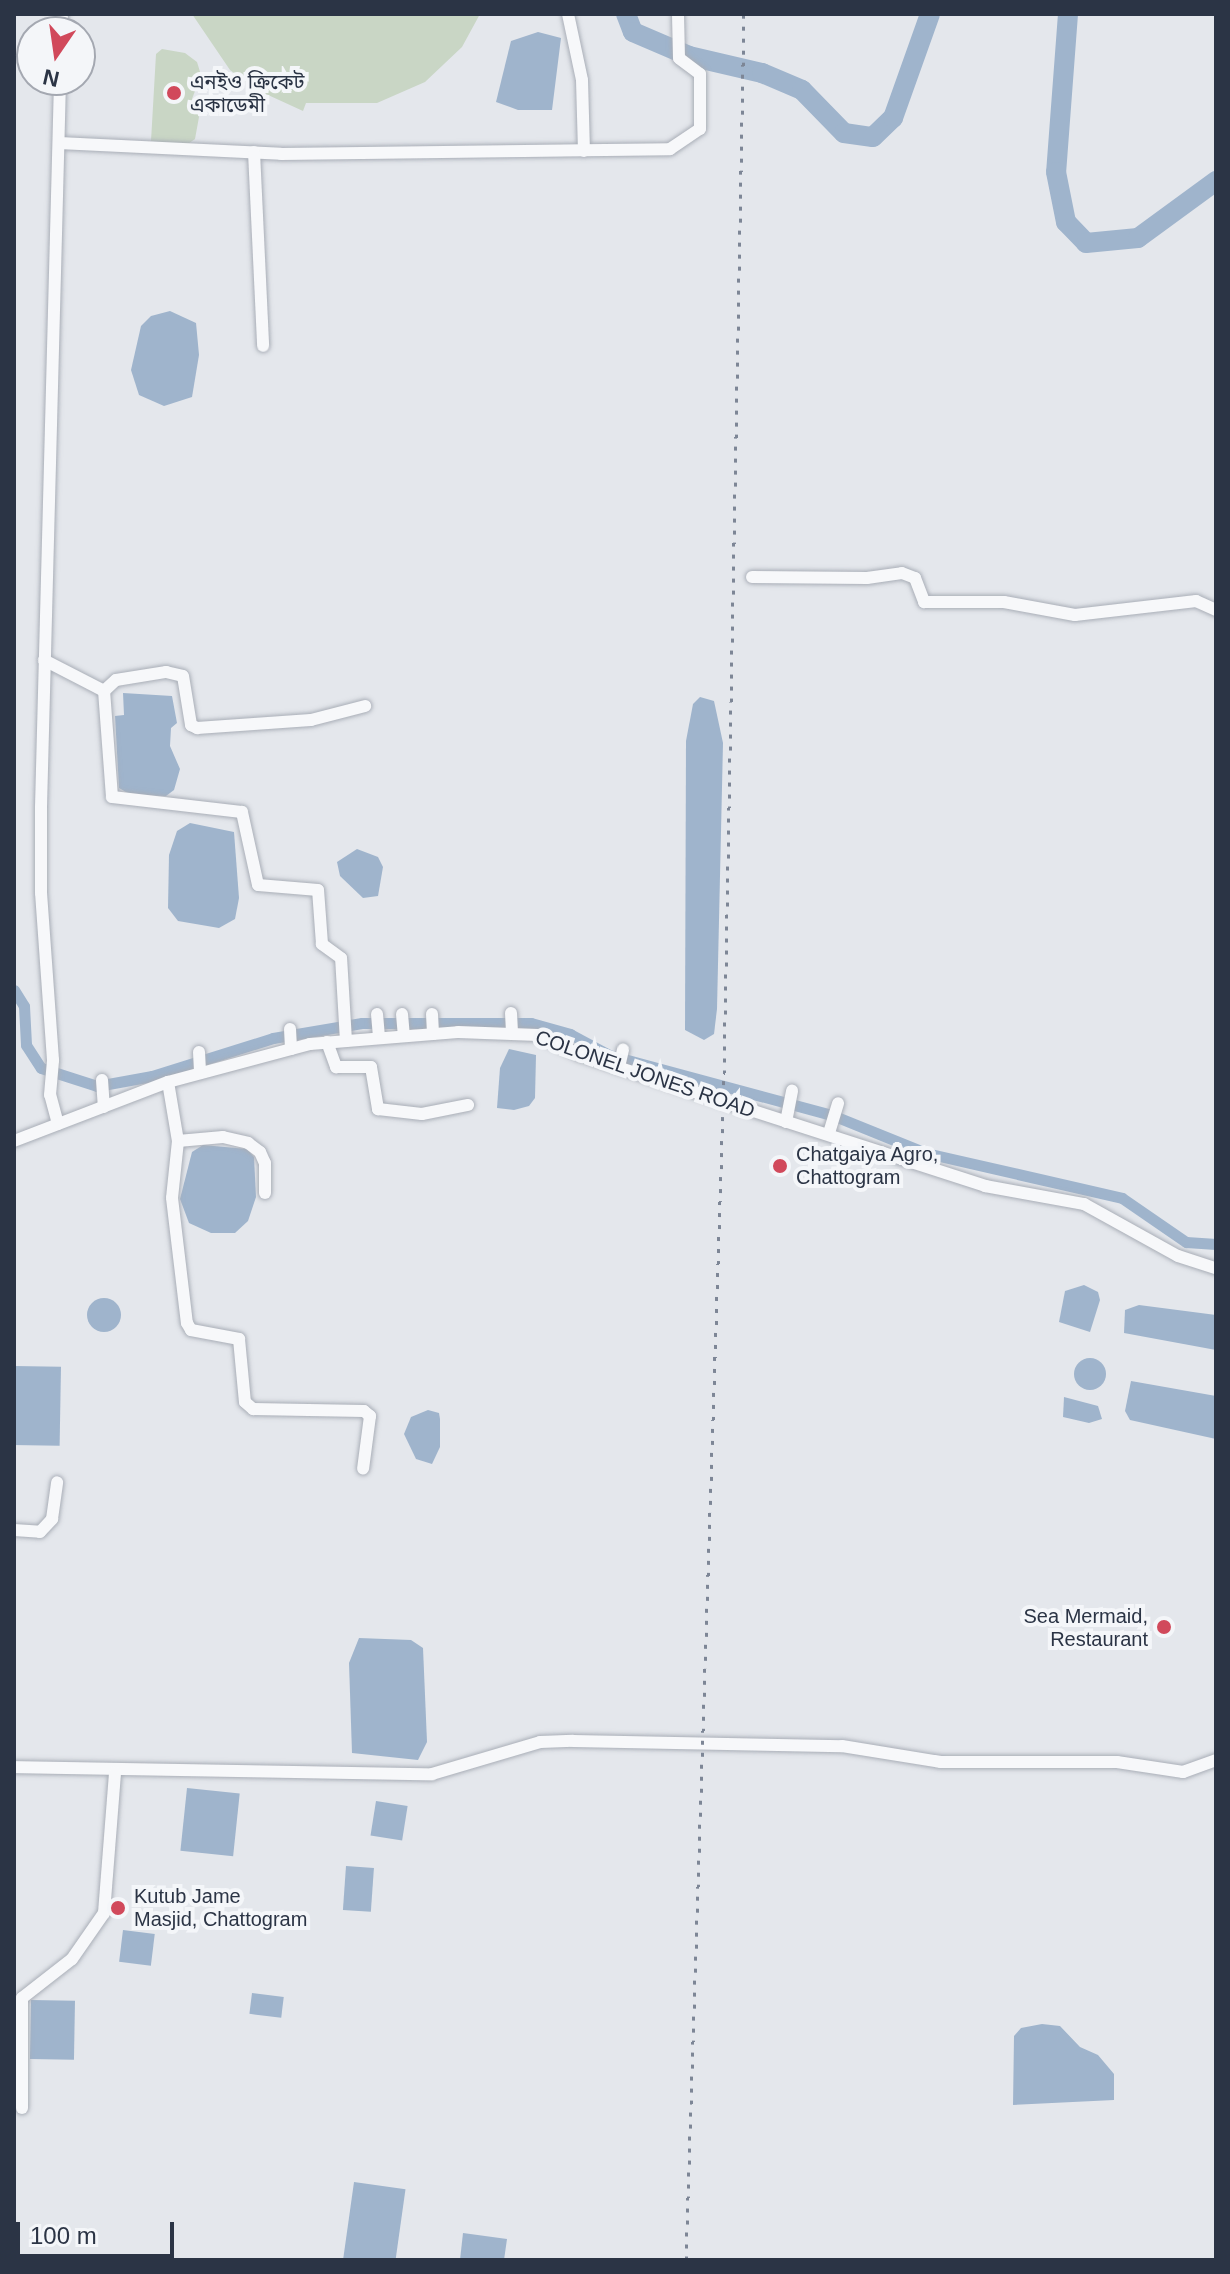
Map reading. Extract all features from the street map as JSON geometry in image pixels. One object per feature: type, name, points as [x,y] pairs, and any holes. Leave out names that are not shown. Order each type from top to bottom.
[{"type":"street","points":[[568,14],[582,80],[584,151]]},
{"type":"street","points":[[59,143],[254,152],[670,149],[700,129],[700,74],[679,58],[678,14]]},
{"type":"street","points":[[58,1124],[50,1095],[53,1060],[41,893],[44,660],[60,96]]},
{"type":"street","points":[[254,152],[263,346]]},
{"type":"street","points":[[752,577],[867,578],[902,573],[915,578],[924,602],[1004,602],[1075,615],[1196,601],[1216,610]]},
{"type":"street","points":[[44,660],[104,691]]},
{"type":"street","points":[[104,691],[116,680],[166,672],[183,676],[191,725],[197,728],[311,720],[365,706]]},
{"type":"street","points":[[104,691],[112,797],[242,812],[258,885],[318,890],[322,944],[341,958],[346,1038]]},
{"type":"street","points":[[511,1013],[512,1033]]},
{"type":"street","points":[[377,1014],[378,1035]]},
{"type":"street","points":[[402,1014],[403,1034]]},
{"type":"street","points":[[432,1014],[433,1032]]},
{"type":"street","points":[[290,1029],[291,1048]]},
{"type":"street","name":"COLONEL JONES ROAD","points":[[14,1141],[104,1102],[291,1048],[346,1038],[433,1032],[538,1035],[619,1067],[830,1129],[985,1186],[1084,1204],[1178,1256],[1216,1268]]},
{"type":"street","points":[[327,1042],[336,1067],[371,1067],[378,1109],[422,1114],[468,1105]]},
{"type":"street","points":[[619,1067],[623,1049]]},
{"type":"street","points":[[199,1052],[200,1072]]},
{"type":"street","points":[[102,1080],[104,1102]]},
{"type":"street","points":[[168,1082],[178,1141],[172,1198],[187,1323],[191,1330],[239,1339],[245,1402],[253,1409],[364,1411],[370,1416],[363,1469]]},
{"type":"street","points":[[787,1116],[792,1091]]},
{"type":"street","points":[[830,1129],[838,1103]]},
{"type":"street","points":[[178,1141],[223,1137],[248,1143],[260,1152],[265,1163],[265,1193]]},
{"type":"street","points":[[14,1530],[40,1532],[52,1519],[57,1482]]},
{"type":"street","points":[[14,1767],[115,1772],[432,1774],[540,1742],[573,1741],[842,1746],[941,1762],[1117,1762],[1183,1772],[1216,1760]]},
{"type":"street","points":[[22,2108],[22,1998],[72,1959],[104,1913],[115,1772]]},
{"type":"green space","points":[[192,14],[480,14],[462,47],[425,82],[377,103],[306,103],[303,111],[255,89],[230,70]]},
{"type":"green space","name":"এনইও ক্রিকেট একাডেমী","points":[[162,49],[185,53],[197,62],[201,75],[192,99],[199,117],[195,139],[185,146],[151,141],[156,54]]},
{"type":"water","points":[[538,32],[561,38],[552,110],[518,110],[496,102],[511,41]]},
{"type":"water","points":[[170,311],[196,323],[199,355],[192,397],[164,406],[139,395],[131,370],[141,326],[151,316]]},
{"type":"water","points":[[123,693],[172,696],[177,723],[171,728],[170,746],[180,769],[174,790],[166,796],[131,795],[119,788],[115,716],[124,715]]},
{"type":"water","points":[[700,697],[714,701],[723,743],[717,1009],[714,1034],[704,1040],[685,1030],[686,741],[693,704]]},
{"type":"water","points":[[190,823],[234,832],[239,898],[235,919],[219,928],[178,921],[168,908],[169,855],[177,831]]},
{"type":"water","points":[[357,849],[378,857],[383,867],[378,896],[363,898],[340,876],[337,862]]},
{"type":"water","points":[[509,1049],[536,1055],[535,1098],[529,1106],[514,1110],[497,1108],[500,1068]]},
{"type":"water","points":[[203,1145],[247,1149],[254,1157],[256,1197],[248,1221],[235,1233],[211,1233],[189,1223],[180,1199],[192,1152]]},
{"type":"water","points":[[1084,1285],[1098,1292],[1100,1300],[1090,1332],[1059,1322],[1065,1291]]},
{"type":"water","points":[[104,1298],[116,1303],[121,1315],[116,1327],[104,1332],[92,1327],[87,1315],[92,1303]]},
{"type":"water","points":[[1139,1305],[1216,1315],[1216,1350],[1124,1333],[1125,1310]]},
{"type":"water","points":[[1090,1358],[1101,1363],[1106,1374],[1101,1385],[1090,1390],[1079,1385],[1074,1374],[1079,1363]]},
{"type":"water","points":[[14,1366],[61,1367],[60,1446],[14,1445]]},
{"type":"water","points":[[1131,1381],[1216,1396],[1216,1439],[1130,1420],[1125,1411]]},
{"type":"water","points":[[1064,1397],[1098,1406],[1102,1419],[1089,1423],[1063,1417]]},
{"type":"water","points":[[428,1410],[439,1413],[440,1419],[440,1447],[432,1464],[416,1459],[404,1434],[411,1417]]},
{"type":"water","points":[[359,1638],[411,1640],[423,1648],[427,1742],[418,1760],[352,1753],[349,1663]]},
{"type":"water","points":[[187,1788],[240,1794],[233,1856],[180,1851]]},
{"type":"water","points":[[376,1801],[408,1806],[402,1841],[371,1836]]},
{"type":"water","points":[[346,1866],[374,1868],[371,1912],[343,1910]]},
{"type":"water","points":[[123,1930],[155,1934],[151,1966],[119,1962]]},
{"type":"water","points":[[252,1993],[284,1997],[281,2018],[249,2014]]},
{"type":"water","points":[[31,2000],[75,2001],[74,2060],[30,2059]]},
{"type":"water","points":[[1042,2024],[1060,2026],[1080,2047],[1098,2055],[1114,2074],[1114,2100],[1013,2105],[1014,2036],[1021,2028]]},
{"type":"water","points":[[354,2182],[405,2189],[396,2260],[343,2260]]},
{"type":"water","points":[[463,2233],[507,2239],[504,2260],[460,2260]]},
{"type":"waterway","points":[[626,14],[633,32],[689,56],[762,73],[802,90],[844,133],[873,137],[893,118],[930,14]]},
{"type":"waterway","points":[[1068,14],[1056,172],[1066,222],[1086,243],[1138,238],[1216,181]]},
{"type":"waterway","points":[[14,990],[24,1006],[26,1045],[41,1068],[97,1086],[152,1076],[273,1038],[362,1023],[531,1023],[570,1034],[609,1055],[832,1115],[926,1153],[1122,1198],[1186,1242],[1216,1244]]},
{"type":"railway","points":[[686,2260],[724,1074],[744,14]]},
{"type":"place","name":"এনইও ক্রিকেট একাডেমী","points":[[174,93]]},
{"type":"place","name":"Chatgaiya Agro, Chattogram","points":[[780,1166]]},
{"type":"place","name":"Sea Mermaid, Restaurant","points":[[1164,1627]]},
{"type":"place","name":"Kutub Jame Masjid, Chattogram","points":[[118,1908]]}]
